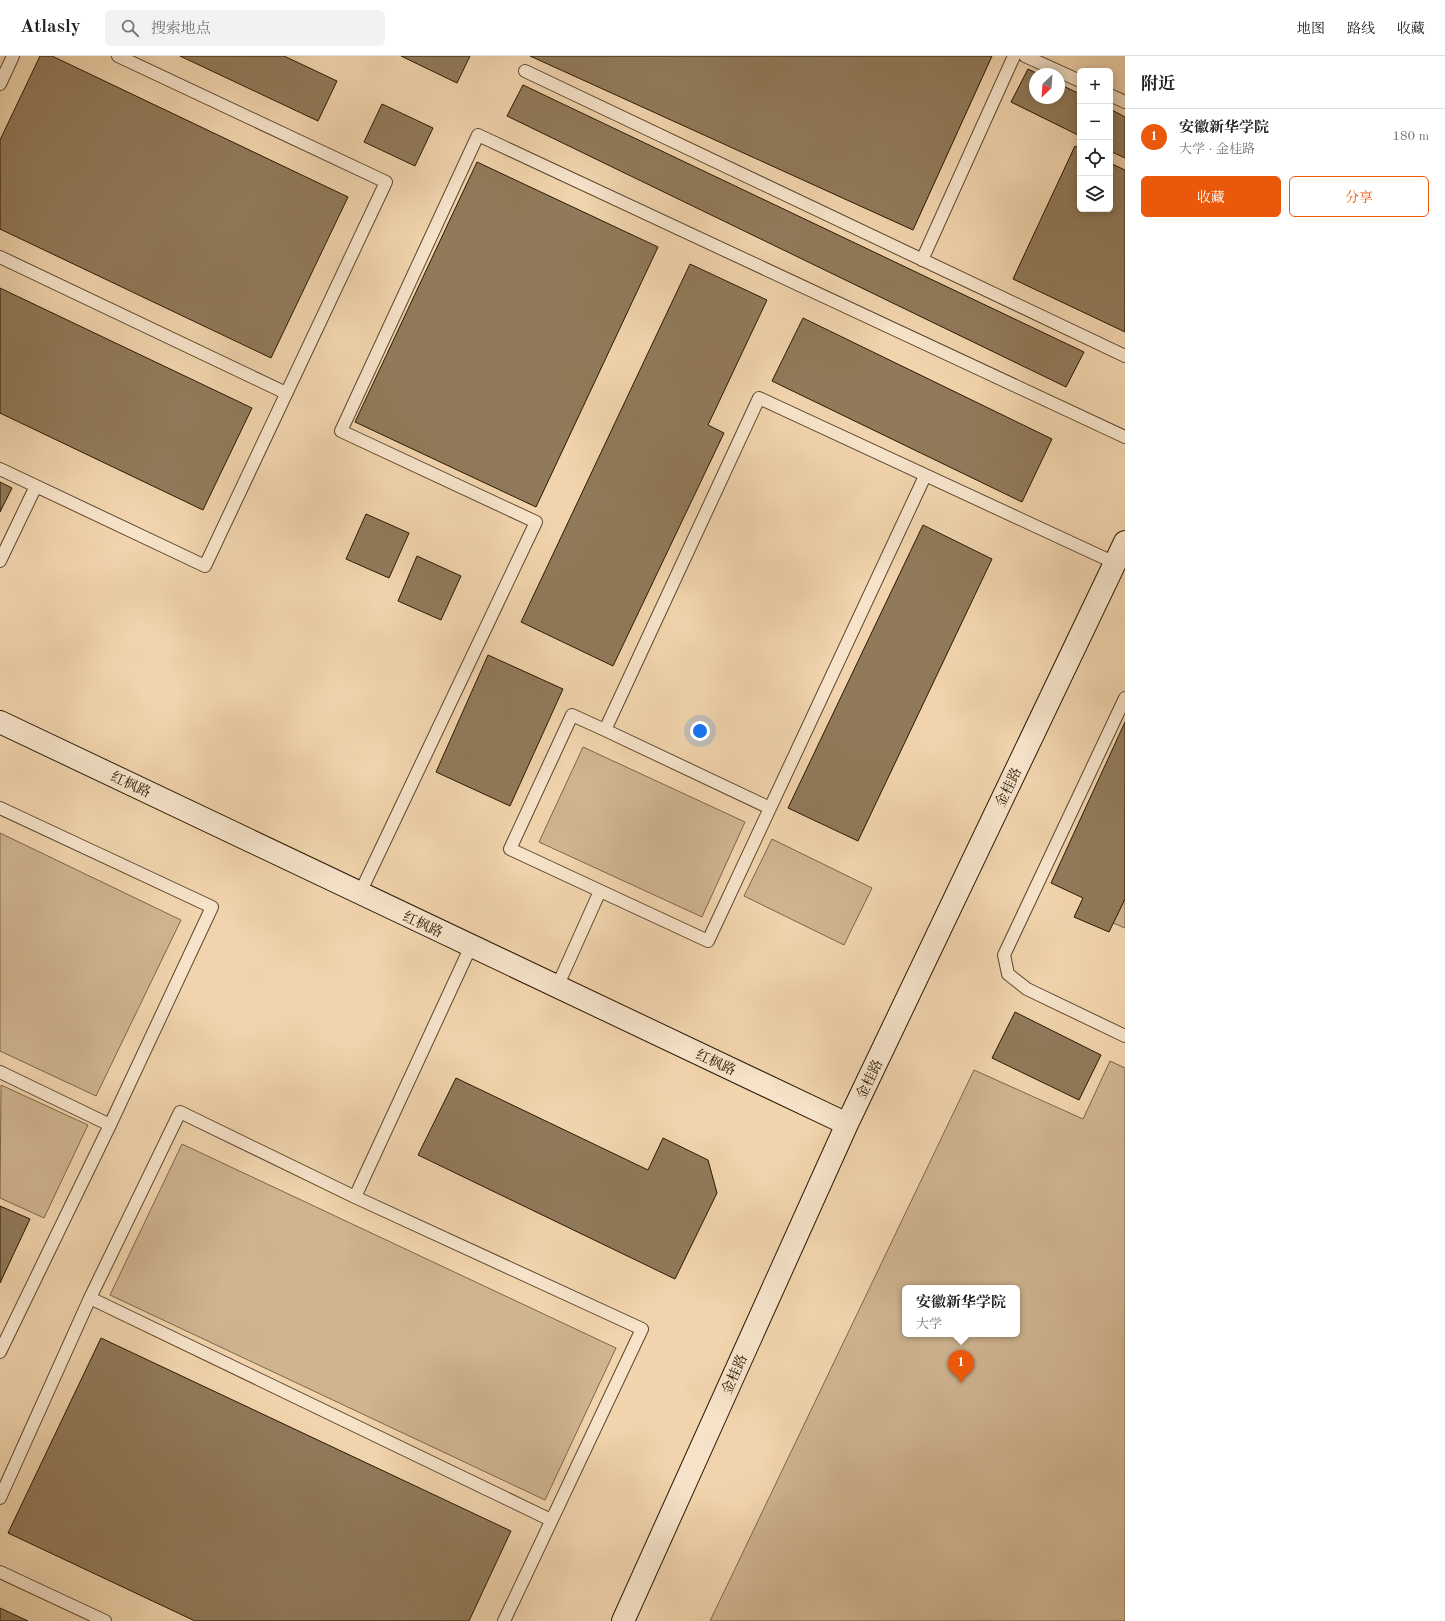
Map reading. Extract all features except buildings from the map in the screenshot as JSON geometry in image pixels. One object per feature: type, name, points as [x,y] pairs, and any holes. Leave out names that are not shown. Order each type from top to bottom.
[{"type":"street","name":"金桂路","points":[[622,1621],[847,1124],[1125,542]]},
{"type":"street","name":"红枫路","points":[[0,722],[847,1124]]},
{"type":"lane","points":[[0,84],[13,56]]},
{"type":"lane","points":[[0,469],[205,566],[386,182],[118,56]]},
{"type":"lane","points":[[922,260],[1014,56]]},
{"type":"lane","points":[[1025,56],[1077,80]]},
{"type":"lane","points":[[525,71],[1125,356]]},
{"type":"lane","points":[[1113,96],[1125,102]]},
{"type":"lane","points":[[360,894],[536,522],[341,431],[478,135],[1125,437]]},
{"type":"lane","points":[[0,258],[286,393]]},
{"type":"lane","points":[[605,730],[759,398],[1115,563]]},
{"type":"lane","points":[[770,808],[572,715],[510,849],[708,941],[925,476]]},
{"type":"lane","points":[[0,562],[36,486]]},
{"type":"lane","points":[[1125,698],[1004,955],[1008,974],[1027,989],[1125,1036]]},
{"type":"lane","points":[[0,808],[212,907],[110,1124],[0,1352]]},
{"type":"lane","points":[[556,987],[600,890]]},
{"type":"lane","points":[[354,1197],[470,946]]},
{"type":"lane","points":[[0,1072],[110,1124]]},
{"type":"lane","points":[[0,1498],[90,1298],[180,1112],[354,1197],[642,1329],[504,1621]]},
{"type":"lane","points":[[90,1298],[551,1520]]},
{"type":"lane","points":[[0,1572],[105,1621]]},
{"type":"shaded area","points":[[583,747],[745,822],[702,917],[539,842]]},
{"type":"shaded area","points":[[0,833],[181,920],[96,1096],[0,1051]]},
{"type":"shaded area","points":[[772,839],[872,888],[844,945],[744,896]]},
{"type":"shaded area","points":[[1125,897],[1125,928],[1113,923]]},
{"type":"shaded area","points":[[1110,1061],[1125,1068],[1125,1621],[710,1621],[974,1070],[1083,1119]]},
{"type":"shaded area","points":[[1,1085],[88,1125],[44,1218],[0,1198]]},
{"type":"shaded area","points":[[182,1144],[616,1348],[545,1500],[110,1295]]},
{"type":"place","name":"安徽新华学院","points":[[961,1383]]}]
